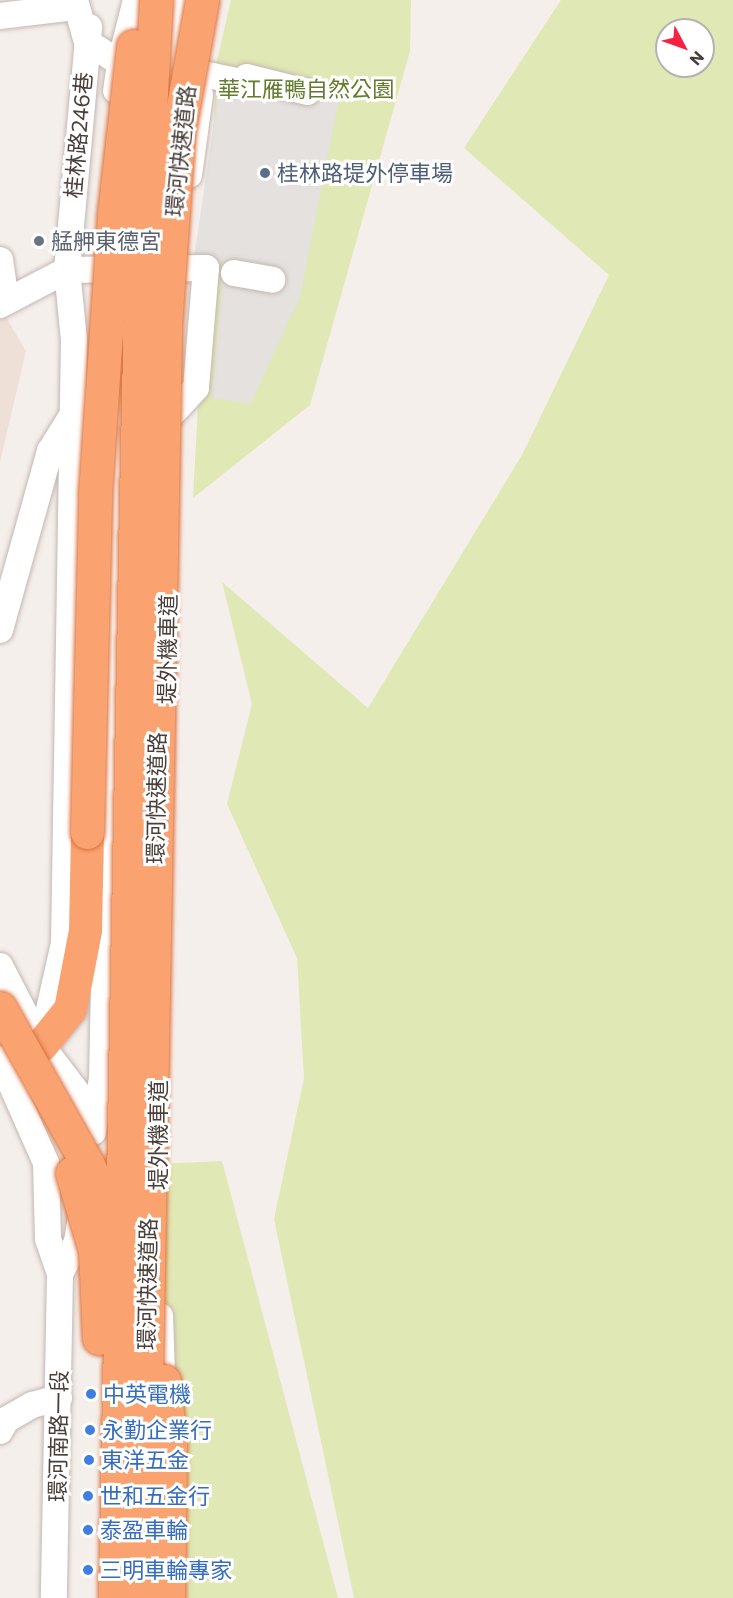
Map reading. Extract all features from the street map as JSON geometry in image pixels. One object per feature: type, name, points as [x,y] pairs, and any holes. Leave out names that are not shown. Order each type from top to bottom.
[{"type":"highway","points":[[41,1045],[70,1009],[85,930],[95,494],[114,214],[137,0]]},
{"type":"highway","name":"環河快速道路","points":[[115,1598],[140,296],[156,0]]},
{"type":"highway","name":"環河快速道路","points":[[143,1598],[165,327],[178,134],[202,0]]},
{"type":"highway","points":[[0,1008],[58,1117],[88,1165],[123,1245],[164,1381],[170,1445],[168,1598]]},
{"type":"highway","points":[[58,1117],[95,1250],[100,1320],[94,1598]]},
{"type":"street","points":[[117,265],[99,198],[120,63],[137,0]]},
{"type":"street","points":[[117,265],[150,200],[180,0]]},
{"type":"street","name":"堤外機車道","points":[[160,1598],[163,1356],[158,1284],[172,414],[169,392],[177,266],[203,74],[219,0]]},
{"type":"street","points":[[0,16],[80,2],[87,42],[120,63]]},
{"type":"street","name":"桂林路246巷","points":[[41,1045],[64,943],[74,340],[67,270],[87,42]]},
{"type":"street","points":[[203,74],[246,83],[248,77],[307,92]]},
{"type":"street","points":[[0,260],[3,303],[67,270],[117,265],[177,266]]},
{"type":"street","name":"環河南路一段","points":[[60,1274],[77,1242],[102,1078],[117,265]]},
{"type":"street","points":[[234,273],[272,279]]},
{"type":"street","points":[[0,630],[50,451],[72,418]]},
{"type":"street","points":[[0,966],[41,1045],[76,1091],[93,1132]]},
{"type":"street","points":[[2,1070],[41,1045]]},
{"type":"street","name":"環河南路一段","points":[[2,1070],[46,1163],[48,1239],[60,1274],[54,1598]]},
{"type":"street","name":"堤外機車道","points":[[143,1598],[149,1359],[158,1284]]},
{"type":"street","points":[[0,1431],[6,1420],[32,1405],[59,1398]]},
{"type":"shaded area","name":"桂林路堤外停車場","points":[[222,67],[341,88],[300,297],[250,404],[212,398],[224,262],[194,258]]},
{"type":"shaded area","points":[[6,317],[26,351],[0,462],[0,320]]},
{"type":"green space","name":"華江雁鴨自然公園","points":[[231,0],[411,0],[410,51],[310,405],[193,498],[217,61]]},
{"type":"green space","points":[[561,0],[733,0],[733,1598],[354,1598],[274,1219],[304,1078],[297,958],[227,804],[252,704],[222,582],[368,708],[522,455],[609,275],[464,148]]},
{"type":"green space","points":[[222,1161],[338,1598],[169,1598],[157,1164]]},
{"type":"place","name":"桂林路堤外停車場","points":[[265,173]]},
{"type":"place","name":"艋舺東德宮","points":[[39,241]]},
{"type":"place","name":"中英電機","points":[[91,1394]]},
{"type":"place","name":"永勤企業行","points":[[90,1430]]},
{"type":"place","name":"東洋五金","points":[[89,1460]]},
{"type":"place","name":"世和五金行","points":[[88,1496]]},
{"type":"place","name":"泰盈車輪","points":[[88,1530]]},
{"type":"place","name":"三明車輪專家","points":[[88,1570]]}]
